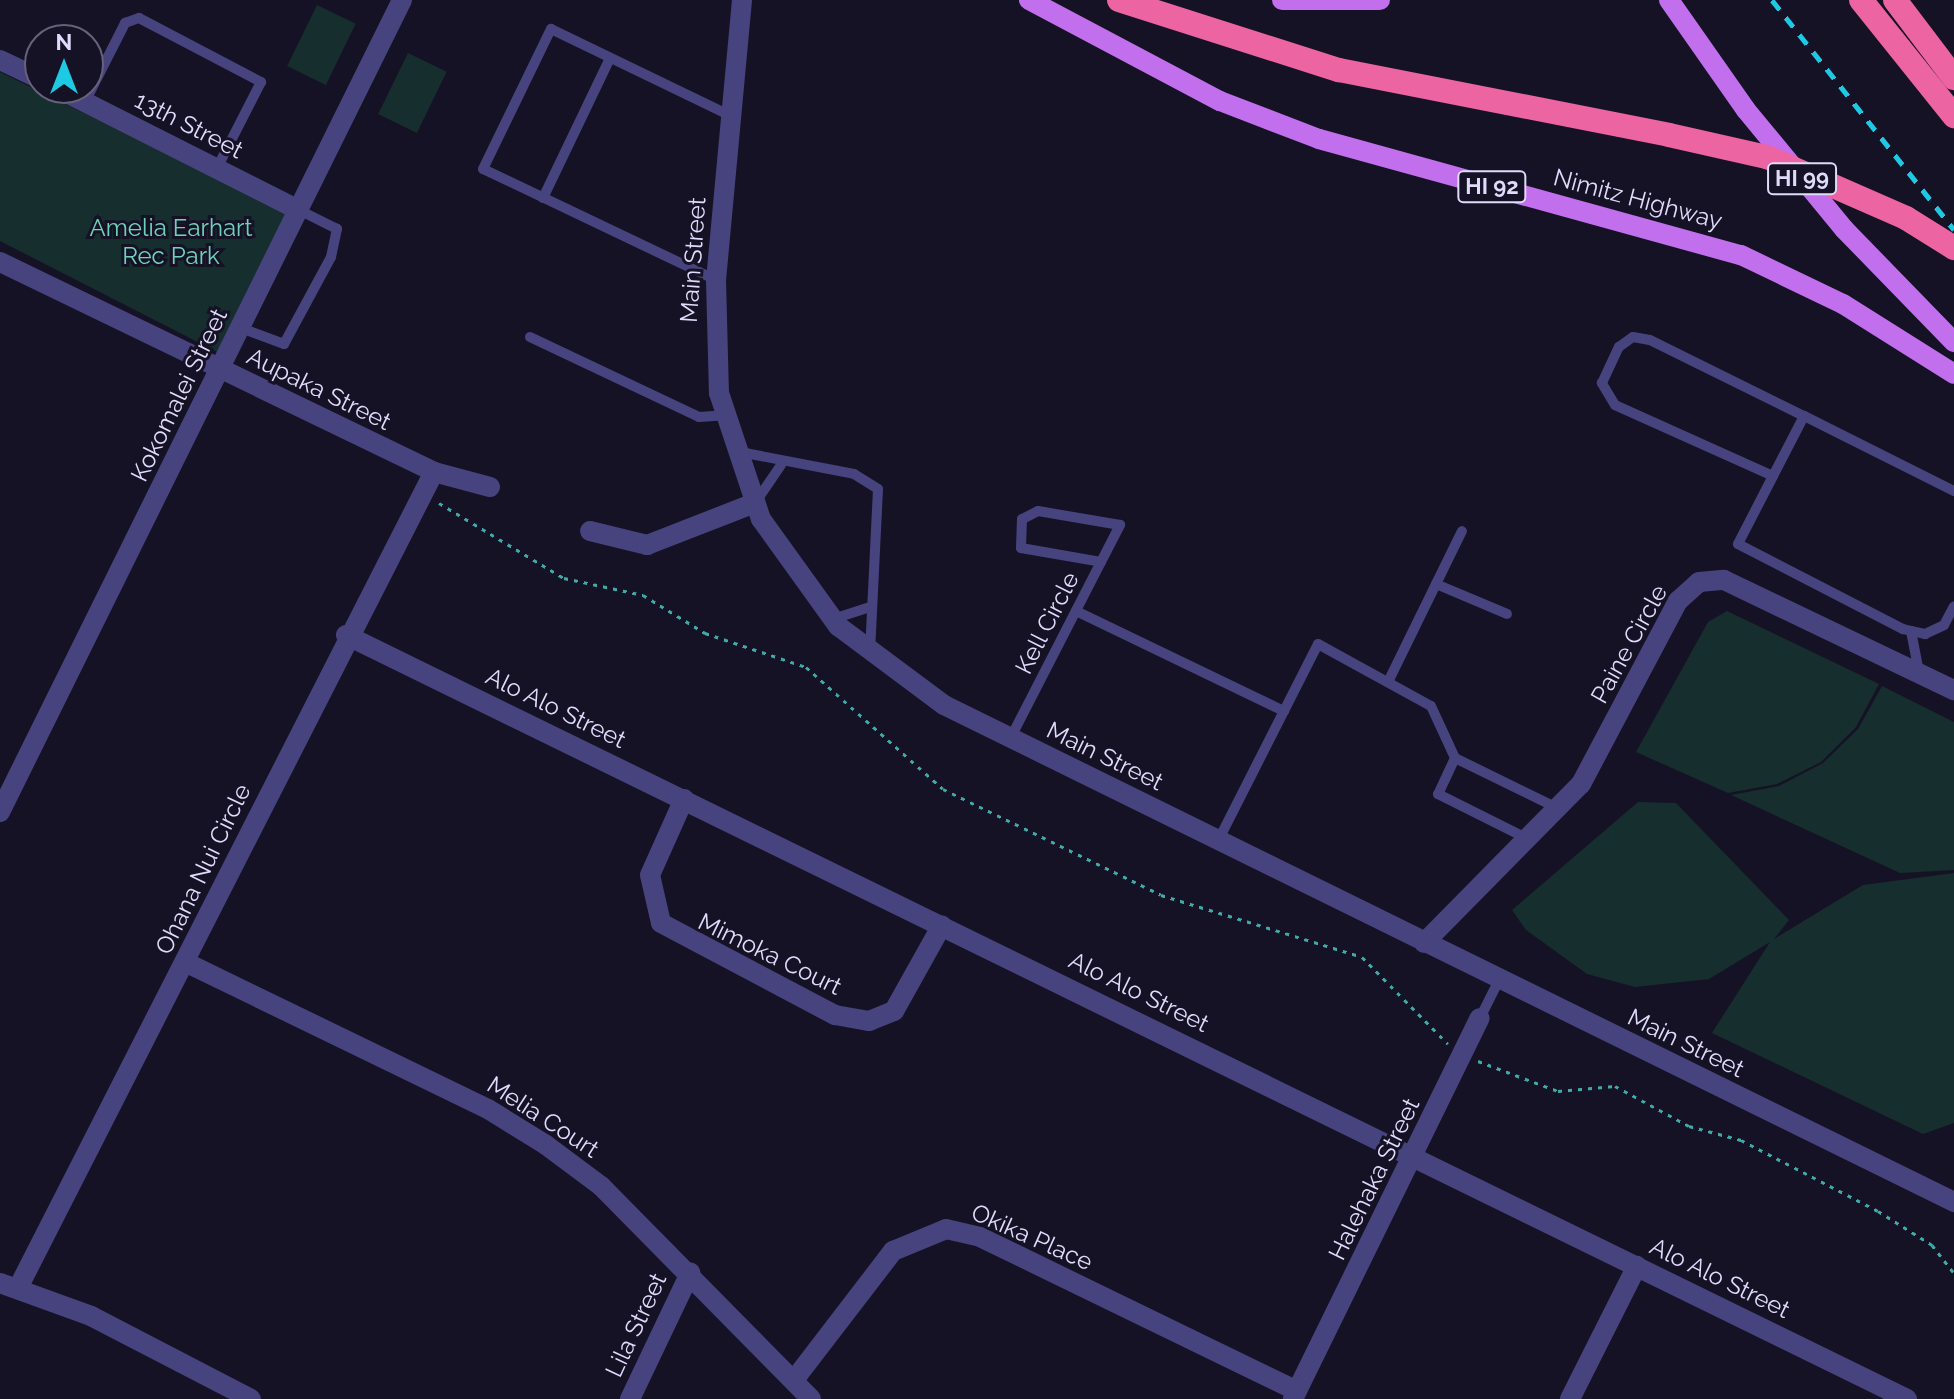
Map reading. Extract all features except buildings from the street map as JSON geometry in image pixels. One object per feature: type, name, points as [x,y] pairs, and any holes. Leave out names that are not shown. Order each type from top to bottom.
[{"type":"highway","points":[[1119,0],[1339,70],[1767,157],[1906,218],[1954,248]]},
{"type":"highway","points":[[1861,0],[1954,116]]},
{"type":"highway","points":[[1895,0],[1954,78]]},
{"type":"main road","name":"Nimitz Highway","points":[[1029,0],[1220,101],[1319,139],[1741,255],[1843,304],[1954,374]]},
{"type":"main road","points":[[1282,0],[1380,0]]},
{"type":"main road","name":"HI 99","points":[[1669,0],[1824,205],[1954,342]]},
{"type":"street","name":"Kokomalei Street","points":[[0,812],[402,0]]},
{"type":"street","name":"Main Street","points":[[742,0],[713,328],[725,415],[734,451],[755,503],[796,575],[833,619],[870,653],[944,705],[1954,1202]]},
{"type":"street","points":[[0,60],[24,71]]},
{"type":"street","name":"13th Street","points":[[89,104],[297,209]]},
{"type":"street","name":"Aupaka Street","points":[[0,262],[434,472],[490,487]]},
{"type":"street","name":"Ohana Nui Circle","points":[[251,1399],[91,1316],[9,1286],[187,963],[346,635],[434,472]]},
{"type":"street","points":[[590,531],[647,545],[755,503]]},
{"type":"street","name":"Paine Circle","points":[[1424,943],[1522,836],[1581,784],[1678,601],[1699,582],[1724,580],[1954,690]]},
{"type":"street","name":"Alo Alo Street","points":[[346,635],[1907,1399]]},
{"type":"street","name":"Mimoka Court","points":[[684,799],[650,875],[661,923],[821,1009],[860,1021],[894,1011],[942,925]]},
{"type":"street","name":"Melia Court","points":[[187,963],[535,1137],[601,1186],[811,1399]]},
{"type":"street","name":"Halehaka Street","points":[[1295,1395],[1415,1156],[1480,1018]]},
{"type":"street","name":"Okika Place","points":[[794,1380],[893,1251],[946,1229],[980,1237],[1295,1395]]},
{"type":"street","points":[[1570,1399],[1637,1266]]},
{"type":"street","name":"Lila Street","points":[[630,1399],[690,1273]]},
{"type":"lane","points":[[104,64],[125,23],[139,18],[261,82],[217,168]]},
{"type":"lane","points":[[716,280],[483,169],[551,29],[731,116]]},
{"type":"lane","points":[[543,198],[610,58]]},
{"type":"lane","points":[[241,328],[284,344],[331,257],[337,229],[297,209]]},
{"type":"lane","points":[[530,337],[699,417],[725,415]]},
{"type":"lane","points":[[1773,476],[1615,405],[1602,383],[1619,347],[1633,337],[1650,340],[1954,491]]},
{"type":"lane","points":[[1804,416],[1738,544],[1911,631],[1925,634],[1949,627],[1954,606]]},
{"type":"lane","points":[[734,451],[781,465],[854,474],[878,489],[870,653]]},
{"type":"lane","points":[[755,503],[781,465]]},
{"type":"lane","name":"Kell Circle","points":[[1010,739],[1076,611],[1120,525],[1038,511],[1022,519],[1021,548],[1101,562]]},
{"type":"lane","points":[[1388,682],[1462,531]]},
{"type":"lane","points":[[1436,584],[1507,614]]},
{"type":"lane","points":[[833,619],[870,607]]},
{"type":"lane","points":[[1076,611],[1284,711]]},
{"type":"lane","points":[[1911,631],[1919,673]]},
{"type":"lane","points":[[1218,841],[1318,644],[1431,706],[1455,758],[1555,807]]},
{"type":"lane","points":[[1455,758],[1438,794],[1522,836]]},
{"type":"lane","name":"Halehaka Street","points":[[1480,1018],[1499,980]]},
{"type":"path","points":[[435,501],[564,578],[643,595],[705,633],[806,667],[943,789],[1161,895],[1362,957],[1464,1056],[1558,1091],[1615,1086],[1689,1126],[1741,1140],[1878,1211],[1932,1245],[1954,1273]]},
{"type":"green space","points":[[317,5],[356,24],[326,85],[287,66]]},
{"type":"green space","points":[[408,53],[447,72],[417,133],[378,114]]},
{"type":"green space","name":"Amelia Earhart Rec Park","points":[[0,72],[24,84],[24,104],[65,104],[288,213],[227,357],[0,241]]},
{"type":"green space","points":[[1727,611],[1879,684],[1856,727],[1821,762],[1777,784],[1728,793],[1636,752],[1708,622]]},
{"type":"green space","points":[[1882,686],[1954,722],[1954,870],[1900,873],[1731,795],[1779,786],[1823,763],[1858,729]]},
{"type":"green space","points":[[1638,802],[1676,803],[1789,920],[1774,939],[1863,885],[1954,873],[1954,1123],[1923,1134],[1712,1033],[1770,942],[1709,979],[1635,987],[1587,974],[1526,930],[1512,910]]},
{"type":"railway","points":[[1772,0],[1954,230]]}]
